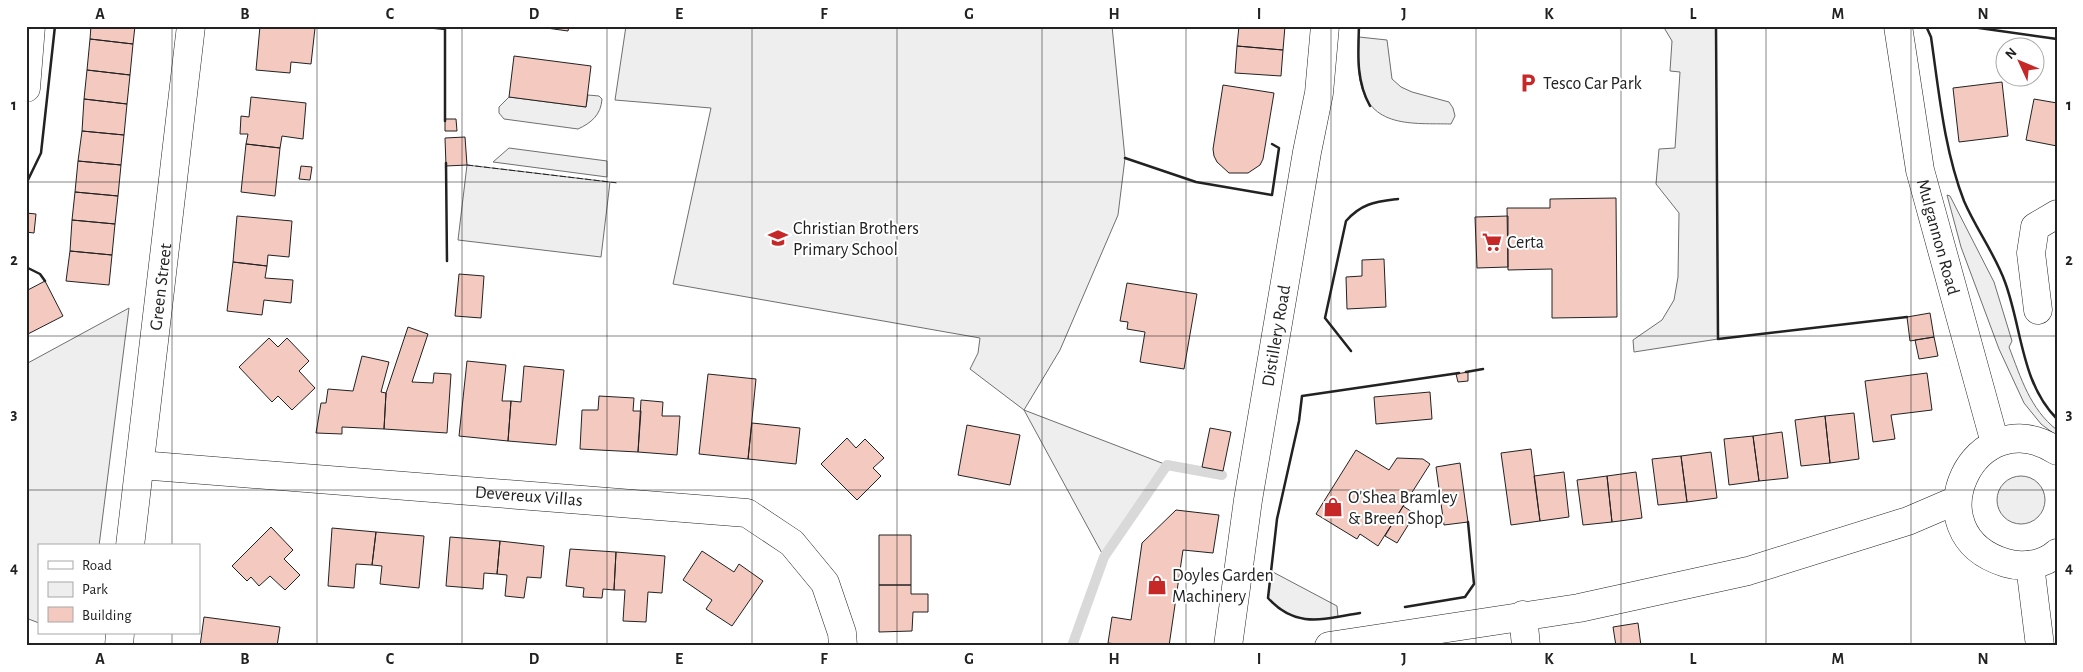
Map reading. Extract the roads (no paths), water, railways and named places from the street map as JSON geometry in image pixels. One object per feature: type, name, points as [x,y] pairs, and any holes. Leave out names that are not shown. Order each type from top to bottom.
[{"type":"street","points":[[26,88],[31,26]]},
{"type":"street","name":"Green Street","points":[[130,544],[191,26]]},
{"type":"street","name":"Distillery Road","points":[[1228,646],[1248,500],[1307,152],[1319,93],[1325,26]]},
{"type":"street","name":"Mulgannon Road","points":[[1898,26],[1920,170],[1995,443]]},
{"type":"street","points":[[2038,310],[2031,253],[2035,227],[2057,214]]},
{"type":"street","points":[[2057,451],[2047,445],[2029,440],[2011,440],[1995,443],[1979,454],[1968,467],[1960,483],[1957,500],[1959,518],[1966,535],[1978,549],[1993,559],[2011,565],[2030,565],[2057,553]]},
{"type":"street","name":"Devereux Villas","points":[[140,466],[747,513],[792,543],[825,582],[842,634],[843,646]]},
{"type":"street","points":[[1329,646],[1579,608],[1748,571],[1908,521],[1957,500]]},
{"type":"street","points":[[2030,565],[2040,646]]},
{"type":"street","points":[[1523,615],[1526,646]]},
{"type":"waterway","points":[[1072,646],[1104,557],[1167,465],[1222,475]]},
{"type":"place","name":"Tesco Car Park","points":[[1528,83]]},
{"type":"place","name":"Christian Brothers Primary School","points":[[778,238]]},
{"type":"place","name":"Certa","points":[[1492,242]]},
{"type":"place","name":"O'Shea Bramley & Breen Shop","points":[[1333,507]]},
{"type":"place","name":"Doyles Garden Machinery","points":[[1157,585]]}]
